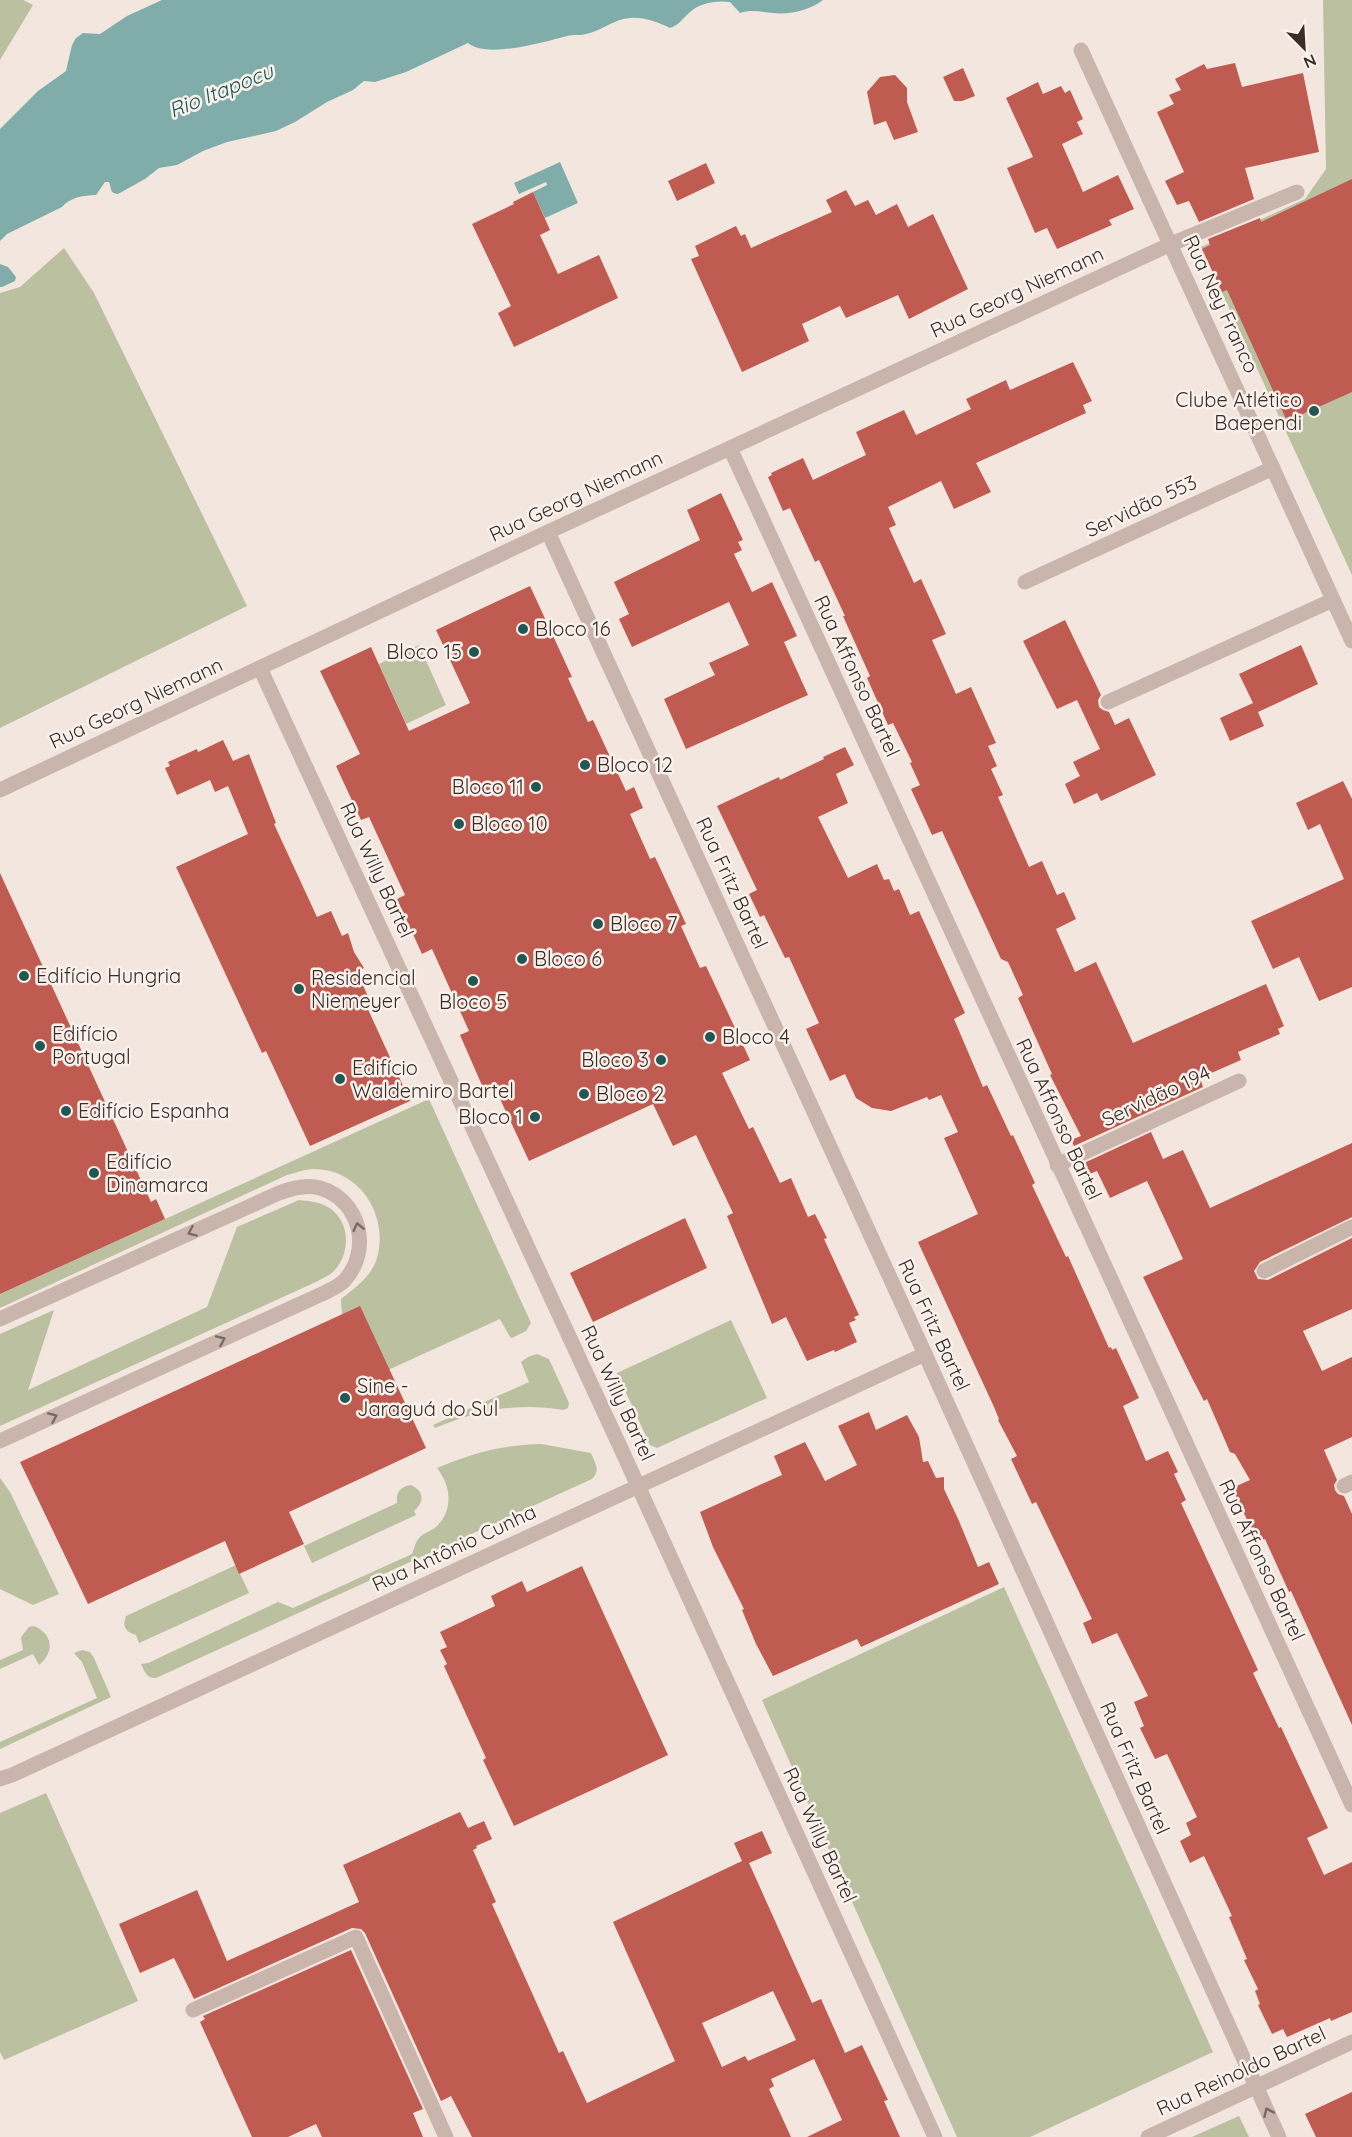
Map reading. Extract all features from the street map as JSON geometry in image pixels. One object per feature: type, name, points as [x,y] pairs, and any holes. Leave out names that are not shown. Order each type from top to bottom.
[{"type":"street","name":"Rua Ney Franco","points":[[1081,50],[1352,641]]},
{"type":"street","name":"Rua Georg Niemann","points":[[0,790],[548,532],[1171,244],[1297,192]]},
{"type":"street","name":"Rua Affonso Bartel","points":[[730,448],[1352,1805]]},
{"type":"street","name":"Servidão 553","points":[[1025,582],[1273,468]]},
{"type":"street","name":"Rua Fritz Bartel","points":[[548,532],[925,1354],[1279,2137]]},
{"type":"street","points":[[1108,702],[1333,600]]},
{"type":"street","name":"Rua Willy Bartel","points":[[260,668],[638,1486],[935,2137]]},
{"type":"street","name":"Servidão 194","points":[[1057,1165],[1239,1081]]},
{"type":"street","points":[[0,1319],[297,1186],[319,1187],[340,1198],[356,1218],[361,1241],[356,1263],[343,1282],[324,1293],[0,1441]]},
{"type":"street","points":[[1264,1270],[1352,1227]]},
{"type":"street","name":"Rua Antônio Cunha","points":[[0,1779],[925,1354]]},
{"type":"street","points":[[193,2010],[356,1937],[446,2137]]},
{"type":"street","name":"Rua Reinoldo Bartel","points":[[1148,2137],[1352,2042]]},
{"type":"green space","points":[[0,0],[23,0],[33,5],[0,60]]},
{"type":"green space","name":"Clube Atlético Baependi","points":[[1323,0],[1352,0],[1352,575],[1201,247],[1305,199],[1326,169]]},
{"type":"green space","points":[[64,248],[94,293],[247,606],[0,728],[0,293],[20,287]]},
{"type":"green space","points":[[419,645],[446,705],[406,724],[379,664]]},
{"type":"green space","points":[[429,1099],[531,1323],[526,1331],[512,1338],[500,1319],[388,1370],[342,1316],[341,1299],[367,1276],[377,1258],[380,1242],[379,1226],[374,1211],[357,1186],[345,1177],[330,1171],[314,1169],[287,1175],[0,1308],[0,1294]]},
{"type":"green space","points":[[299,1200],[315,1202],[331,1209],[342,1223],[346,1239],[345,1248],[339,1264],[332,1272],[318,1281],[0,1426],[0,1334],[54,1310],[28,1390],[207,1307],[237,1227]]},
{"type":"green space","points":[[731,1320],[767,1398],[657,1448],[650,1445],[617,1373]]},
{"type":"green space","points":[[537,1354],[549,1359],[569,1403],[568,1408],[564,1410],[530,1407],[498,1409],[467,1416],[435,1428],[433,1425],[529,1382],[521,1362]]},
{"type":"green space","points":[[541,1444],[591,1453],[596,1466],[595,1476],[156,1678],[148,1676],[145,1672],[141,1664],[148,1663],[278,1602],[293,1608],[412,1554],[419,1538],[436,1527],[446,1513],[448,1490],[437,1468],[487,1451]]},
{"type":"green space","points":[[0,1478],[10,1492],[59,1594],[33,1605],[0,1589]]},
{"type":"green space","points":[[411,1485],[421,1493],[422,1497],[418,1508],[414,1511],[416,1515],[312,1563],[304,1546],[397,1503],[400,1491]]},
{"type":"green space","points":[[236,1565],[249,1593],[139,1643],[136,1635],[125,1628],[126,1616]]},
{"type":"green space","points":[[1004,1587],[1213,2052],[1030,2137],[957,2137],[762,1700]]},
{"type":"green space","points":[[34,1626],[48,1638],[50,1644],[48,1655],[39,1665],[33,1654],[0,1669],[0,1660],[23,1650],[21,1637],[29,1627]]},
{"type":"green space","points":[[82,1650],[90,1652],[94,1658],[111,1697],[0,1749],[0,1742],[97,1698],[82,1662],[74,1653]]},
{"type":"green space","points":[[46,1793],[138,2001],[4,2060],[0,2052],[0,1813]]},
{"type":"green space","points":[[1239,2116],[1249,2137],[1192,2137]]},
{"type":"water","name":"Rio Itapocu","points":[[162,0],[823,0],[806,9],[779,13],[753,11],[740,13],[730,2],[719,1],[698,7],[670,28],[650,20],[630,18],[618,20],[586,34],[569,35],[516,48],[488,50],[468,43],[406,72],[375,82],[364,81],[353,90],[276,131],[227,142],[203,151],[177,165],[159,168],[118,194],[112,192],[109,182],[105,182],[96,195],[74,199],[7,234],[0,241],[0,129],[38,91],[66,71],[76,38],[83,33],[100,34],[127,16]]},
{"type":"water","points":[[560,162],[578,203],[545,218],[533,192],[547,185],[546,182],[519,194],[514,183]]},
{"type":"water","points":[[0,264],[8,267],[16,277],[15,281],[2,287],[0,287]]},
{"type":"building","points":[[1235,63],[1242,87],[1303,73],[1319,152],[1245,168],[1254,199],[1199,222],[1189,201],[1177,205],[1165,181],[1184,172],[1157,112],[1174,104],[1169,95],[1181,90],[1175,79],[1204,64],[1207,69]]},
{"type":"building","points":[[963,68],[975,96],[962,101],[954,101],[943,77]]},
{"type":"building","points":[[895,75],[907,88],[907,102],[918,132],[894,140],[886,121],[874,125],[867,92],[880,77]]},
{"type":"building","points":[[1038,82],[1043,94],[1061,86],[1065,93],[1070,90],[1083,119],[1077,122],[1083,134],[1062,144],[1083,192],[1118,175],[1134,209],[1109,220],[1112,225],[1057,249],[1047,228],[1035,233],[1007,168],[1033,157],[1006,98]]},
{"type":"building","points":[[706,163],[715,183],[677,201],[668,181]]},
{"type":"building","name":"Clube Atlético Baependi","points":[[1352,179],[1352,392],[1287,421],[1227,290],[1222,292],[1202,249],[1210,245],[1208,239],[1260,218],[1261,222]]},
{"type":"building","points":[[846,190],[855,206],[868,200],[876,215],[897,204],[908,227],[933,214],[968,289],[909,319],[898,295],[846,318],[840,306],[802,324],[809,341],[742,372],[691,259],[699,256],[695,246],[736,226],[741,236],[745,234],[751,248],[832,212],[826,200]]},
{"type":"building","points":[[533,192],[550,230],[540,235],[558,274],[599,255],[618,298],[514,347],[498,313],[511,306],[472,224],[514,204],[513,202]]},
{"type":"building","points":[[1073,362],[1092,401],[1083,405],[1086,413],[976,463],[991,492],[954,509],[941,481],[888,507],[896,525],[889,528],[914,583],[921,579],[946,634],[932,640],[956,694],[971,687],[996,743],[988,746],[997,766],[991,769],[1003,795],[998,797],[1029,867],[1042,861],[1057,895],[1064,892],[1076,919],[1056,929],[1075,972],[1096,962],[1133,1043],[1266,984],[1284,1026],[1278,1029],[1280,1034],[1238,1052],[1241,1060],[1200,1078],[1203,1087],[1074,1146],[1071,1140],[1081,1136],[1050,1075],[1052,1074],[1018,998],[1023,995],[1008,962],[1001,959],[942,831],[932,835],[911,789],[920,785],[910,763],[912,762],[893,723],[888,725],[867,678],[870,676],[843,616],[845,616],[819,560],[815,562],[790,508],[783,511],[768,477],[772,475],[771,473],[803,458],[813,480],[866,455],[856,432],[904,410],[916,435],[971,409],[966,399],[1006,380],[1010,390]]},
{"type":"building","points":[[721,493],[743,540],[738,542],[742,550],[734,554],[752,592],[772,582],[797,636],[784,642],[808,695],[686,749],[664,699],[715,675],[709,663],[749,645],[729,602],[632,647],[619,619],[629,614],[614,582],[700,540],[687,510]]},
{"type":"building","points":[[530,586],[572,677],[568,678],[588,722],[593,720],[626,791],[634,787],[643,808],[630,814],[650,859],[655,857],[686,924],[681,926],[700,968],[706,966],[750,1060],[722,1073],[749,1129],[753,1127],[780,1183],[791,1178],[808,1217],[815,1214],[859,1315],[854,1317],[856,1320],[849,1323],[857,1342],[835,1352],[834,1350],[807,1361],[786,1317],[772,1324],[727,1216],[733,1213],[696,1135],[673,1146],[653,1104],[529,1161],[494,1086],[484,1090],[460,1035],[469,1031],[432,949],[422,954],[397,899],[405,895],[369,817],[361,820],[336,766],[360,754],[320,671],[371,647],[409,731],[470,703],[436,630]]},
{"type":"building","points":[[1065,620],[1101,695],[1098,700],[1099,707],[1109,712],[1115,725],[1129,718],[1156,775],[1101,801],[1097,793],[1074,804],[1065,784],[1080,776],[1073,762],[1100,749],[1077,700],[1057,709],[1023,641]]},
{"type":"building","points":[[1301,645],[1318,684],[1258,712],[1264,726],[1230,741],[1220,718],[1253,703],[1239,674]]},
{"type":"building","points":[[223,740],[233,761],[249,754],[276,823],[274,824],[317,917],[331,911],[342,936],[348,933],[354,952],[364,968],[357,972],[371,1003],[366,1005],[410,1101],[310,1146],[266,1051],[262,1053],[176,867],[248,834],[228,786],[215,792],[210,780],[177,795],[165,768],[170,766],[168,762],[197,749],[198,752]]},
{"type":"building","points":[[845,747],[854,765],[836,774],[848,803],[818,817],[848,878],[877,864],[884,880],[889,879],[894,891],[899,889],[910,915],[919,911],[965,1013],[954,1019],[983,1087],[987,1085],[1011,1136],[1013,1135],[1035,1183],[1032,1185],[1066,1257],[1068,1256],[1109,1348],[1111,1347],[1112,1350],[1116,1348],[1139,1398],[1123,1406],[1146,1461],[1168,1451],[1178,1472],[1174,1474],[1186,1500],[1181,1503],[1258,1670],[1253,1673],[1328,1828],[1307,1838],[1324,1875],[1352,1862],[1352,2012],[1331,2021],[1330,2018],[1287,2037],[1283,2029],[1272,2034],[1258,2005],[1260,2004],[1255,1991],[1258,1989],[1244,1960],[1247,1959],[1229,1917],[1232,1916],[1204,1856],[1190,1863],[1180,1841],[1191,1835],[1186,1823],[1197,1817],[1167,1754],[1155,1759],[1140,1728],[1144,1726],[1134,1702],[1148,1696],[1117,1633],[1092,1644],[1083,1623],[1092,1619],[1036,1502],[1032,1504],[1011,1459],[1017,1456],[998,1420],[918,1242],[978,1214],[944,1138],[958,1132],[941,1095],[929,1100],[927,1097],[891,1111],[872,1108],[856,1098],[845,1074],[830,1081],[806,1029],[819,1023],[789,957],[785,958],[764,915],[760,917],[749,894],[757,890],[717,806],[779,777],[780,780]]},
{"type":"building","points":[[1343,781],[1352,799],[1352,987],[1319,1001],[1299,957],[1273,969],[1251,921],[1344,879],[1320,824],[1308,830],[1296,803]]},
{"type":"building","points":[[0,873],[151,1202],[156,1199],[165,1219],[0,1294]]},
{"type":"building","points":[[1151,1132],[1163,1159],[1183,1150],[1210,1208],[1352,1143],[1352,1217],[1260,1262],[1254,1271],[1258,1279],[1268,1280],[1352,1238],[1352,1309],[1303,1331],[1322,1371],[1352,1357],[1352,1437],[1324,1450],[1337,1480],[1334,1485],[1335,1490],[1344,1496],[1352,1514],[1352,1725],[1265,1539],[1261,1540],[1254,1527],[1251,1528],[1232,1488],[1250,1480],[1235,1454],[1230,1452],[1207,1399],[1204,1401],[1143,1277],[1183,1259],[1147,1181],[1110,1198],[1097,1171],[1087,1175],[1082,1164]]},
{"type":"building","points":[[685,1218],[707,1268],[593,1322],[570,1273]]},
{"type":"building","points":[[360,1306],[426,1448],[289,1512],[304,1544],[239,1574],[225,1541],[88,1604],[20,1462]]},
{"type":"building","points":[[869,1412],[876,1430],[907,1415],[919,1437],[923,1462],[928,1461],[936,1478],[944,1477],[944,1489],[978,1567],[989,1562],[999,1584],[861,1647],[857,1639],[773,1676],[756,1644],[742,1610],[744,1609],[713,1547],[700,1512],[782,1475],[774,1456],[805,1442],[825,1481],[857,1465],[838,1426]]},
{"type":"building","points":[[582,1566],[668,1755],[514,1826],[483,1760],[486,1758],[444,1666],[447,1664],[440,1650],[447,1647],[440,1632],[495,1606],[491,1596],[522,1581],[527,1592]]},
{"type":"building","points":[[460,1812],[468,1828],[484,1821],[492,1839],[476,1846],[477,1848],[473,1850],[496,1902],[492,1904],[559,2053],[563,2051],[587,2103],[675,2061],[613,1922],[742,1861],[734,1843],[762,1831],[772,1853],[749,1863],[812,2003],[821,1999],[845,2053],[862,2045],[888,2100],[884,2101],[900,2137],[807,2137],[842,2120],[814,2059],[771,2079],[774,2086],[769,2089],[791,2137],[472,2137],[451,2096],[441,2101],[365,1933],[361,1929],[352,1928],[194,1999],[174,1958],[140,1973],[119,1924],[197,1890],[227,1961],[359,1902],[343,1865]],"holes":[[[773,1991],[796,2040],[748,2061],[745,2056],[722,2067],[702,2023]]]},
{"type":"building","points":[[351,1950],[423,2109],[413,2113],[423,2137],[322,2137],[316,2124],[288,2137],[252,2137],[200,2022],[205,2019],[203,2016]]},
{"type":"building","points":[[1352,2092],[1352,2137],[1316,2137],[1305,2114]]},
{"type":"place","name":"Clube Atlético Baependi","points":[[1314,411]]},
{"type":"place","name":"Bloco 16","points":[[523,629]]},
{"type":"place","name":"Bloco 15","points":[[474,652]]},
{"type":"place","name":"Bloco 12","points":[[585,765]]},
{"type":"place","name":"Bloco 11","points":[[536,787]]},
{"type":"place","name":"Bloco 10","points":[[459,824]]},
{"type":"place","name":"Bloco 7","points":[[598,924]]},
{"type":"place","name":"Bloco 6","points":[[522,959]]},
{"type":"place","name":"Edifício Hungria","points":[[24,976]]},
{"type":"place","name":"Bloco 5","points":[[473,981]]},
{"type":"place","name":"Residencial Niemeyer","points":[[299,989]]},
{"type":"place","name":"Bloco 4","points":[[710,1037]]},
{"type":"place","name":"Edifício Portugal","points":[[40,1046]]},
{"type":"place","name":"Bloco 3","points":[[661,1060]]},
{"type":"place","name":"Edifício Waldemiro Bartel","points":[[340,1079]]},
{"type":"place","name":"Bloco 2","points":[[584,1094]]},
{"type":"place","name":"Edifício Espanha","points":[[66,1111]]},
{"type":"place","name":"Bloco 1","points":[[535,1117]]},
{"type":"place","name":"Edifício Dinamarca","points":[[94,1173]]},
{"type":"place","name":"Sine - Jaraguá do Sul","points":[[345,1398]]}]
